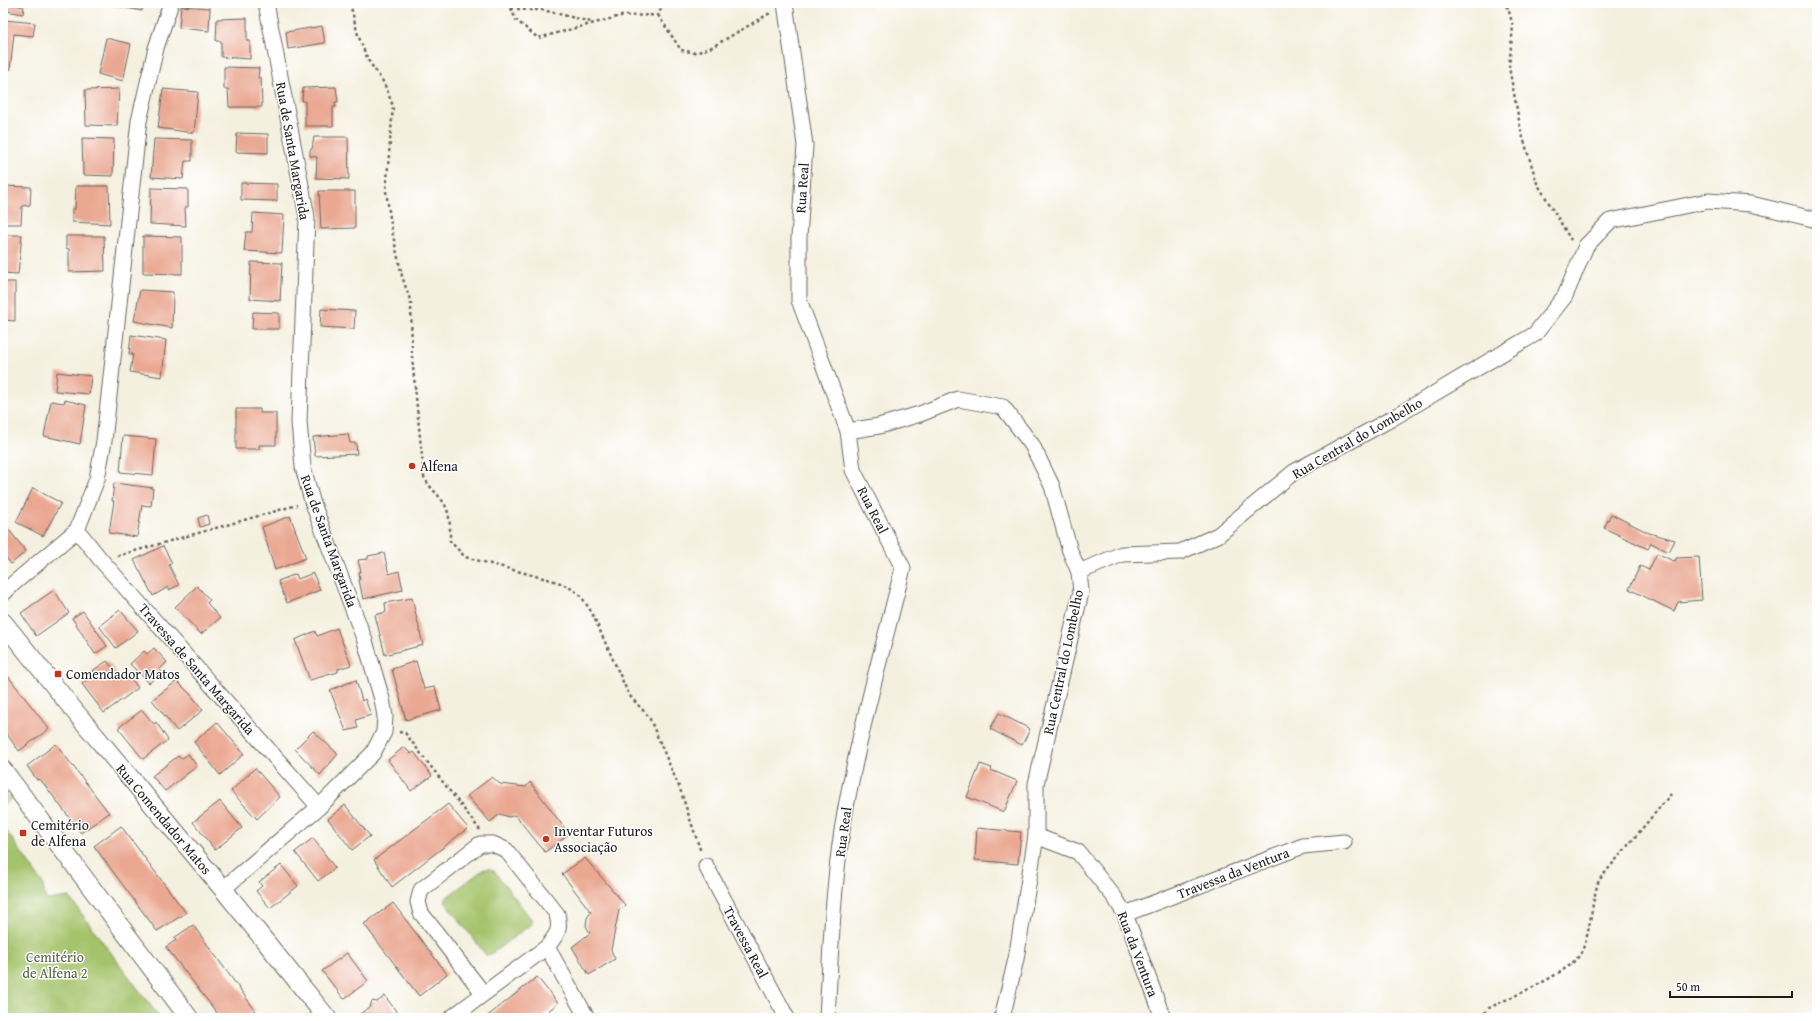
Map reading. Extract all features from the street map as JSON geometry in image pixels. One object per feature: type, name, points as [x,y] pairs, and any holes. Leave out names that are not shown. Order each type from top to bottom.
[{"type":"street","points":[[3,594],[8,585],[77,530],[97,479],[106,420],[139,121],[156,48],[171,3]]},
{"type":"street","name":"Rua de Santa Margarida","points":[[224,890],[319,807],[373,753],[384,732],[385,716],[382,699],[365,641],[312,501],[302,467],[299,422],[307,217],[266,3]]},
{"type":"street","name":"Rua Real","points":[[785,4],[805,145],[799,238],[799,300],[848,431],[853,470],[903,568],[875,676],[846,807],[832,906],[827,1018]]},
{"type":"street","name":"Rua Central do Lombelho","points":[[1002,1018],[1016,959],[1036,836],[1036,784],[1081,592],[1080,572],[1122,554],[1180,552],[1218,535],[1294,472],[1391,419],[1535,334],[1565,296],[1586,246],[1610,221],[1708,201],[1751,204],[1817,220]]},
{"type":"street","points":[[848,431],[879,426],[920,414],[958,399],[1003,407],[1032,445],[1052,486],[1070,550],[1080,572]]},
{"type":"street","name":"Travessa de Santa Margarida","points":[[77,530],[101,560],[319,807]]},
{"type":"street","name":"Rua Comendador Matos","points":[[3,622],[77,714],[224,890],[325,1017]]},
{"type":"street","points":[[3,770],[189,1018]]},
{"type":"street","name":"Rua da Ventura","points":[[1036,836],[1078,852],[1115,898],[1125,914],[1163,1018]]},
{"type":"street","name":"Travessa da Ventura","points":[[1125,914],[1303,846],[1344,842]]},
{"type":"street","points":[[451,1018],[547,947],[557,935],[560,926],[558,914],[506,850],[493,844],[480,844],[421,890],[418,902],[421,913],[483,994]]},
{"type":"street","name":"Travessa Real","points":[[706,866],[787,1018]]},
{"type":"street","points":[[547,947],[587,1018]]},
{"type":"path","points":[[350,3],[358,35],[368,60],[384,83],[393,106],[386,191],[398,261],[411,303],[412,357],[424,477],[430,488],[442,500],[449,512],[450,541],[465,557],[558,582],[572,589],[581,596],[592,613],[629,695],[649,717],[680,789],[706,866]]},
{"type":"path","points":[[508,3],[516,20],[538,38],[592,22],[621,16],[658,15]]},
{"type":"path","points":[[658,15],[664,3]]},
{"type":"path","points":[[1501,3],[1508,8],[1513,26],[1509,68],[1521,131],[1537,183],[1581,258]]},
{"type":"path","points":[[658,15],[681,50],[696,53],[712,47],[785,4]]},
{"type":"path","points":[[511,8],[543,10],[592,22]]},
{"type":"path","points":[[101,560],[312,501]]},
{"type":"path","points":[[384,732],[405,732],[480,831],[480,844]]},
{"type":"path","points":[[1481,1018],[1489,1008],[1570,965],[1582,951],[1593,896],[1599,880],[1672,794]]},
{"type":"green space","points":[[3,789],[11,799],[3,806]]},
{"type":"green space","name":"Cemitério de Alfena 2","points":[[3,826],[42,882],[46,900],[69,897],[160,1018],[3,1018]]},
{"type":"green space","points":[[484,869],[490,869],[495,872],[532,920],[532,924],[491,954],[486,955],[445,902],[447,897]]},
{"type":"building","points":[[3,3],[24,7],[23,14],[7,11],[5,20],[35,23],[33,36],[14,34],[10,70],[3,69]]},
{"type":"building","points":[[112,3],[143,3],[142,11],[112,5]]},
{"type":"building","points":[[181,6],[210,8],[209,31],[179,28]]},
{"type":"building","points":[[247,18],[247,41],[250,41],[250,59],[221,57],[221,41],[216,41],[217,19]]},
{"type":"building","points":[[322,26],[325,43],[288,49],[286,32]]},
{"type":"building","points":[[106,38],[131,44],[123,81],[98,74]]},
{"type":"building","points":[[224,67],[259,68],[258,78],[261,78],[262,107],[229,107],[228,89],[224,89]]},
{"type":"building","points":[[336,87],[338,102],[335,102],[336,107],[333,107],[333,126],[305,126],[305,101],[302,101],[303,88]]},
{"type":"building","points":[[119,89],[117,126],[86,125],[85,90]]},
{"type":"building","points":[[163,89],[198,92],[194,133],[158,128]]},
{"type":"building","points":[[237,133],[268,134],[268,153],[236,152]]},
{"type":"building","points":[[314,137],[348,137],[349,179],[316,178],[317,157],[310,156],[310,150],[312,149]]},
{"type":"building","points":[[82,138],[114,139],[113,176],[83,175]]},
{"type":"building","points":[[154,139],[192,140],[192,161],[185,161],[183,179],[151,177]]},
{"type":"building","points":[[241,183],[277,184],[277,201],[241,200]]},
{"type":"building","points":[[3,186],[31,187],[30,205],[22,206],[21,224],[3,224]]},
{"type":"building","points":[[76,186],[109,186],[110,224],[72,222],[72,209],[75,209]]},
{"type":"building","points":[[151,188],[188,189],[188,207],[185,207],[186,226],[150,224]]},
{"type":"building","points":[[319,191],[355,191],[355,228],[321,229]]},
{"type":"building","points":[[253,213],[284,215],[282,253],[244,251],[246,232],[252,232]]},
{"type":"building","points":[[3,235],[22,235],[18,274],[3,273]]},
{"type":"building","points":[[66,236],[104,236],[105,271],[69,272],[69,249],[66,248]]},
{"type":"building","points":[[143,236],[182,237],[182,274],[143,273]]},
{"type":"building","points":[[251,262],[282,263],[280,301],[250,299]]},
{"type":"building","points":[[3,282],[15,282],[15,321],[3,320]]},
{"type":"building","points":[[140,290],[173,292],[172,328],[134,321]]},
{"type":"building","points":[[321,309],[355,311],[354,329],[320,327]]},
{"type":"building","points":[[253,312],[279,313],[279,329],[252,329]]},
{"type":"building","points":[[131,335],[166,340],[162,377],[130,372],[133,354],[129,354]]},
{"type":"building","points":[[57,372],[91,376],[89,394],[55,391]]},
{"type":"building","points":[[65,400],[86,405],[80,444],[44,436],[51,401],[64,403]]},
{"type":"building","points":[[236,409],[260,409],[260,413],[276,413],[276,445],[259,445],[259,449],[236,449]]},
{"type":"building","points":[[348,434],[350,443],[356,443],[357,454],[315,456],[313,437]]},
{"type":"building","points":[[123,436],[156,439],[153,475],[120,472]]},
{"type":"building","points":[[114,483],[153,488],[151,506],[142,505],[137,537],[109,533],[114,501],[112,501]]},
{"type":"building","points":[[33,488],[61,503],[43,536],[16,522]]},
{"type":"building","points":[[1611,514],[1649,533],[1675,540],[1669,552],[1651,543],[1648,549],[1604,528]]},
{"type":"building","points":[[207,515],[209,524],[200,527],[198,518]]},
{"type":"building","points":[[290,516],[306,558],[275,570],[262,527]]},
{"type":"building","points":[[5,525],[26,551],[11,564],[3,554],[3,527]]},
{"type":"building","points":[[163,546],[172,563],[169,565],[179,585],[169,590],[168,587],[153,596],[134,560]]},
{"type":"building","points":[[384,553],[389,574],[399,571],[403,590],[363,599],[359,580],[359,572],[361,572],[358,560],[368,559],[368,556]]},
{"type":"building","points":[[1657,553],[1673,561],[1676,560],[1676,558],[1699,557],[1702,600],[1678,602],[1674,611],[1629,589],[1640,566],[1649,570]]},
{"type":"building","points":[[313,573],[320,590],[287,603],[278,581],[296,574],[298,579]]},
{"type":"building","points":[[197,586],[210,600],[207,603],[220,618],[201,634],[175,607]]},
{"type":"building","points":[[54,590],[69,613],[36,636],[21,613]]},
{"type":"building","points":[[412,598],[423,645],[385,655],[375,615],[386,612],[385,603]]},
{"type":"building","points":[[120,610],[138,631],[116,648],[99,626]]},
{"type":"building","points":[[83,611],[107,646],[95,654],[72,618]]},
{"type":"building","points":[[337,628],[351,665],[338,669],[338,672],[310,680],[295,640],[315,631],[317,636]]},
{"type":"building","points":[[154,648],[167,662],[159,670],[162,672],[149,683],[130,664],[144,651],[147,654]]},
{"type":"building","points":[[107,661],[120,677],[127,673],[138,688],[104,713],[82,684],[94,674],[92,671]]},
{"type":"building","points":[[416,661],[424,689],[435,687],[441,710],[406,720],[392,669]]},
{"type":"building","points":[[3,662],[7,668],[4,671],[49,729],[19,751],[3,729]]},
{"type":"building","points":[[356,680],[362,701],[365,699],[371,715],[356,720],[358,728],[346,731],[330,690]]},
{"type":"building","points":[[177,681],[203,710],[177,731],[152,700]]},
{"type":"building","points":[[142,710],[154,724],[156,722],[168,740],[143,759],[118,728]]},
{"type":"building","points":[[999,713],[1030,729],[1022,745],[990,729]]},
{"type":"building","points":[[217,722],[244,754],[220,775],[194,742]]},
{"type":"building","points":[[313,731],[338,754],[320,775],[295,749]]},
{"type":"building","points":[[56,744],[109,813],[81,833],[40,779],[37,780],[27,766]]},
{"type":"building","points":[[404,747],[411,754],[414,752],[432,776],[411,791],[388,760]]},
{"type":"building","points":[[188,754],[197,766],[165,791],[152,776],[178,756],[181,759]]},
{"type":"building","points":[[980,764],[992,768],[991,770],[1017,781],[1004,812],[967,797]]},
{"type":"building","points":[[255,768],[280,797],[257,819],[231,791]]},
{"type":"building","points":[[492,777],[500,784],[526,787],[530,782],[569,834],[545,852],[515,815],[509,817],[500,814],[490,822],[467,796]]},
{"type":"building","points":[[220,801],[242,828],[215,850],[193,822]]},
{"type":"building","points":[[448,804],[468,828],[392,887],[374,860]]},
{"type":"building","points":[[345,805],[370,836],[352,850],[328,819]]},
{"type":"building","points":[[121,826],[186,913],[157,931],[94,846]]},
{"type":"building","points":[[977,828],[1021,832],[1018,864],[975,860]]},
{"type":"building","points":[[313,838],[335,868],[318,881],[295,852]]},
{"type":"building","points":[[585,858],[626,906],[619,910],[611,950],[615,959],[589,975],[572,947],[590,933],[586,926],[587,918],[591,912],[562,874]]},
{"type":"building","points":[[281,865],[298,886],[270,908],[256,891],[262,886],[259,882]]},
{"type":"building","points":[[393,903],[447,974],[419,996],[364,924]]},
{"type":"building","points":[[193,925],[255,1010],[243,1018],[221,1018],[166,947],[176,940],[174,938]]},
{"type":"building","points":[[347,953],[368,981],[344,999],[322,971]]},
{"type":"building","points":[[537,977],[558,1003],[540,1018],[485,1018]]},
{"type":"building","points":[[385,996],[401,1018],[354,1018],[370,1007],[372,1001],[377,1002]]},
{"type":"place","name":"Alfena","points":[[412,466]]},
{"type":"place","name":"Comendador Matos","points":[[58,674]]},
{"type":"place","name":"Cemitério de Alfena","points":[[23,833]]},
{"type":"place","name":"Inventar Futuros Associação","points":[[546,839]]}]
